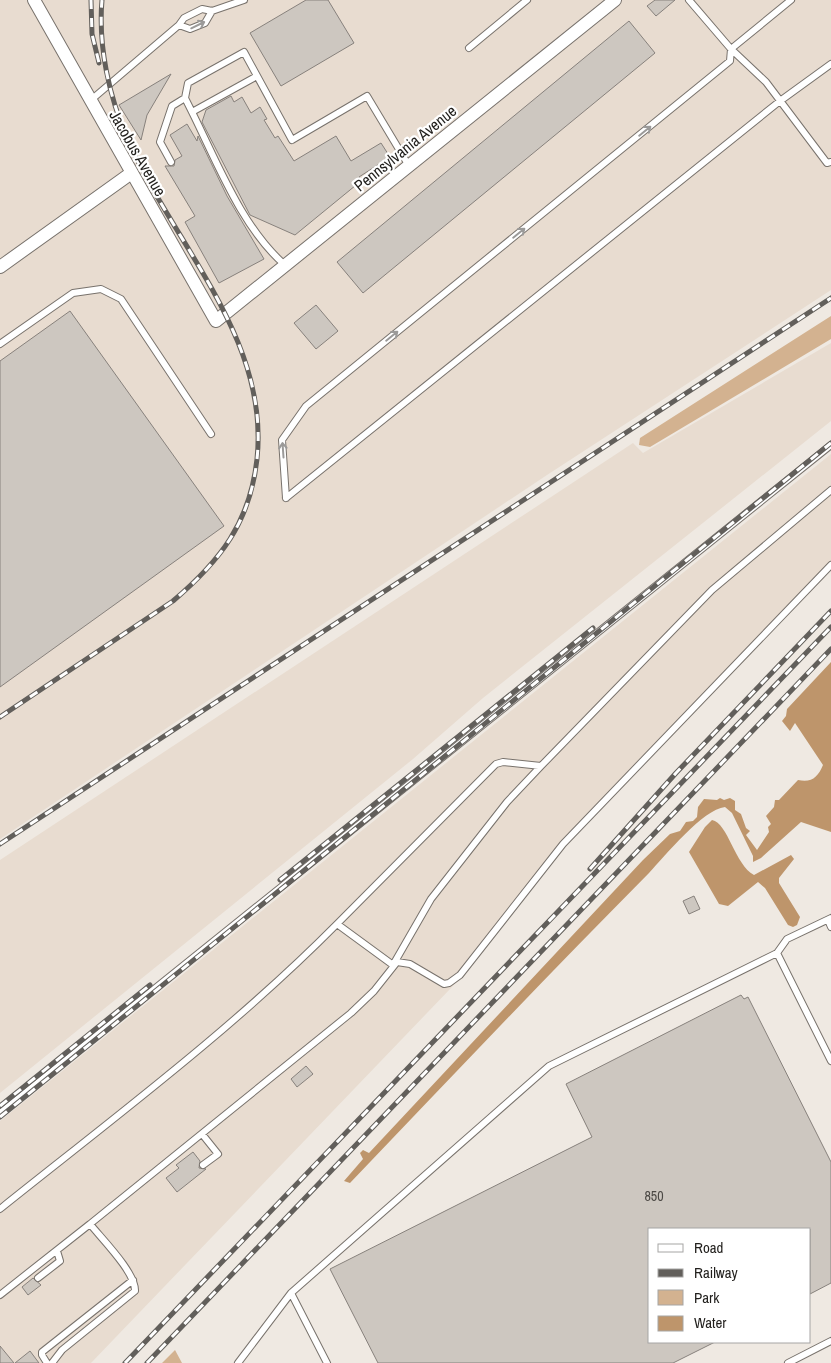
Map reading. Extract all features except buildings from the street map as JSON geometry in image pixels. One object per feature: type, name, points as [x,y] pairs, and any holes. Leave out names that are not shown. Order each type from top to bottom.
[{"type":"street","name":"Jacobus Avenue","points":[[34,0],[130,174],[216,321]]},
{"type":"street","name":"Pennsylvania Avenue","points":[[216,321],[614,0]]},
{"type":"street","points":[[0,267],[130,174]]},
{"type":"lane","points":[[90,100],[167,33],[179,25],[184,18],[202,9],[212,11],[244,0]]},
{"type":"lane","points":[[469,48],[527,0]]},
{"type":"lane","points":[[689,0],[731,49],[766,82],[828,163],[831,162]]},
{"type":"lane","points":[[786,1],[731,49],[730,61],[306,406],[282,440],[286,498],[780,101],[831,64]]},
{"type":"lane","points":[[179,25],[190,30],[205,23],[212,11]]},
{"type":"lane","points":[[286,265],[260,240],[215,163],[185,98],[188,83],[244,52],[292,140],[367,96],[409,166]]},
{"type":"lane","points":[[192,112],[257,76]]},
{"type":"lane","points":[[171,162],[160,142],[172,106],[185,98]]},
{"type":"lane","points":[[0,344],[73,293],[101,289],[122,300],[211,434]]},
{"type":"lane","points":[[0,1112],[831,445]]},
{"type":"lane","points":[[0,1295],[351,1013],[374,991],[393,965],[431,899],[507,802],[712,590],[831,490]]},
{"type":"lane","points":[[393,965],[399,961],[407,963],[444,984],[460,975],[563,844],[831,565]]},
{"type":"lane","points":[[0,1209],[222,1030],[284,977],[496,764],[503,762],[541,766]]},
{"type":"lane","points":[[238,1363],[291,1293],[549,1066],[777,953],[787,939],[829,919],[831,927]]},
{"type":"lane","points":[[337,924],[393,965]]},
{"type":"lane","points":[[777,953],[831,1061]]},
{"type":"lane","points":[[202,1134],[218,1154],[203,1165]]},
{"type":"lane","points":[[52,1363],[62,1350],[132,1295],[135,1289],[133,1280],[90,1224]]},
{"type":"lane","points":[[38,1278],[60,1261],[57,1250]]},
{"type":"lane","points":[[47,1363],[42,1355],[43,1351],[133,1280]]},
{"type":"lane","points":[[291,1293],[327,1363]]},
{"type":"lane","points":[[788,1363],[831,1341]]},
{"type":"shaded area","points":[[0,0],[831,0],[831,290],[547,475],[0,839]]},
{"type":"shaded area","points":[[831,343],[831,421],[483,698],[413,759],[0,1093],[0,860],[633,443],[643,453]]},
{"type":"shaded area","points":[[831,454],[831,568],[549,863],[471,966],[451,988],[91,1363],[0,1363],[0,1121]]},
{"type":"green space","points":[[831,316],[831,339],[650,447],[639,445],[640,438]]},
{"type":"green space","points":[[175,1350],[182,1363],[162,1363]]},
{"type":"water","points":[[831,662],[831,832],[801,822],[761,858],[753,862],[753,856],[732,813],[725,807],[706,816],[674,845],[350,1183],[344,1181],[363,1159],[360,1153],[363,1150],[369,1153],[643,860],[670,834],[680,831],[686,822],[693,821],[697,817],[698,807],[704,799],[717,800],[720,798],[724,800],[730,798],[735,801],[735,810],[741,814],[746,828],[750,831],[746,835],[757,850],[769,832],[768,827],[771,824],[766,816],[774,807],[775,800],[779,800],[798,780],[807,781],[814,778],[823,765],[795,723],[790,731],[782,721],[786,716],[787,709]]},
{"type":"water","points":[[712,820],[723,828],[742,863],[754,875],[791,855],[794,859],[779,878],[779,883],[800,917],[797,925],[793,927],[788,925],[765,888],[758,882],[728,906],[719,904],[689,852],[705,827]]},
{"type":"railway","points":[[91,0],[92,34],[99,63]]},
{"type":"railway","points":[[0,717],[173,601],[205,571],[230,539],[240,522],[248,503],[257,459],[257,415],[249,373],[234,332],[214,293],[147,179],[121,124],[110,89],[103,53],[102,0]]},
{"type":"railway","points":[[0,844],[831,298]]},
{"type":"railway","points":[[0,1117],[831,443]]},
{"type":"railway","points":[[590,869],[676,773],[831,611]]},
{"type":"railway","points":[[125,1363],[831,627]]},
{"type":"railway","points":[[280,880],[593,628]]},
{"type":"railway","points":[[147,1363],[831,649]]},
{"type":"railway","points":[[0,1106],[150,985]]}]
